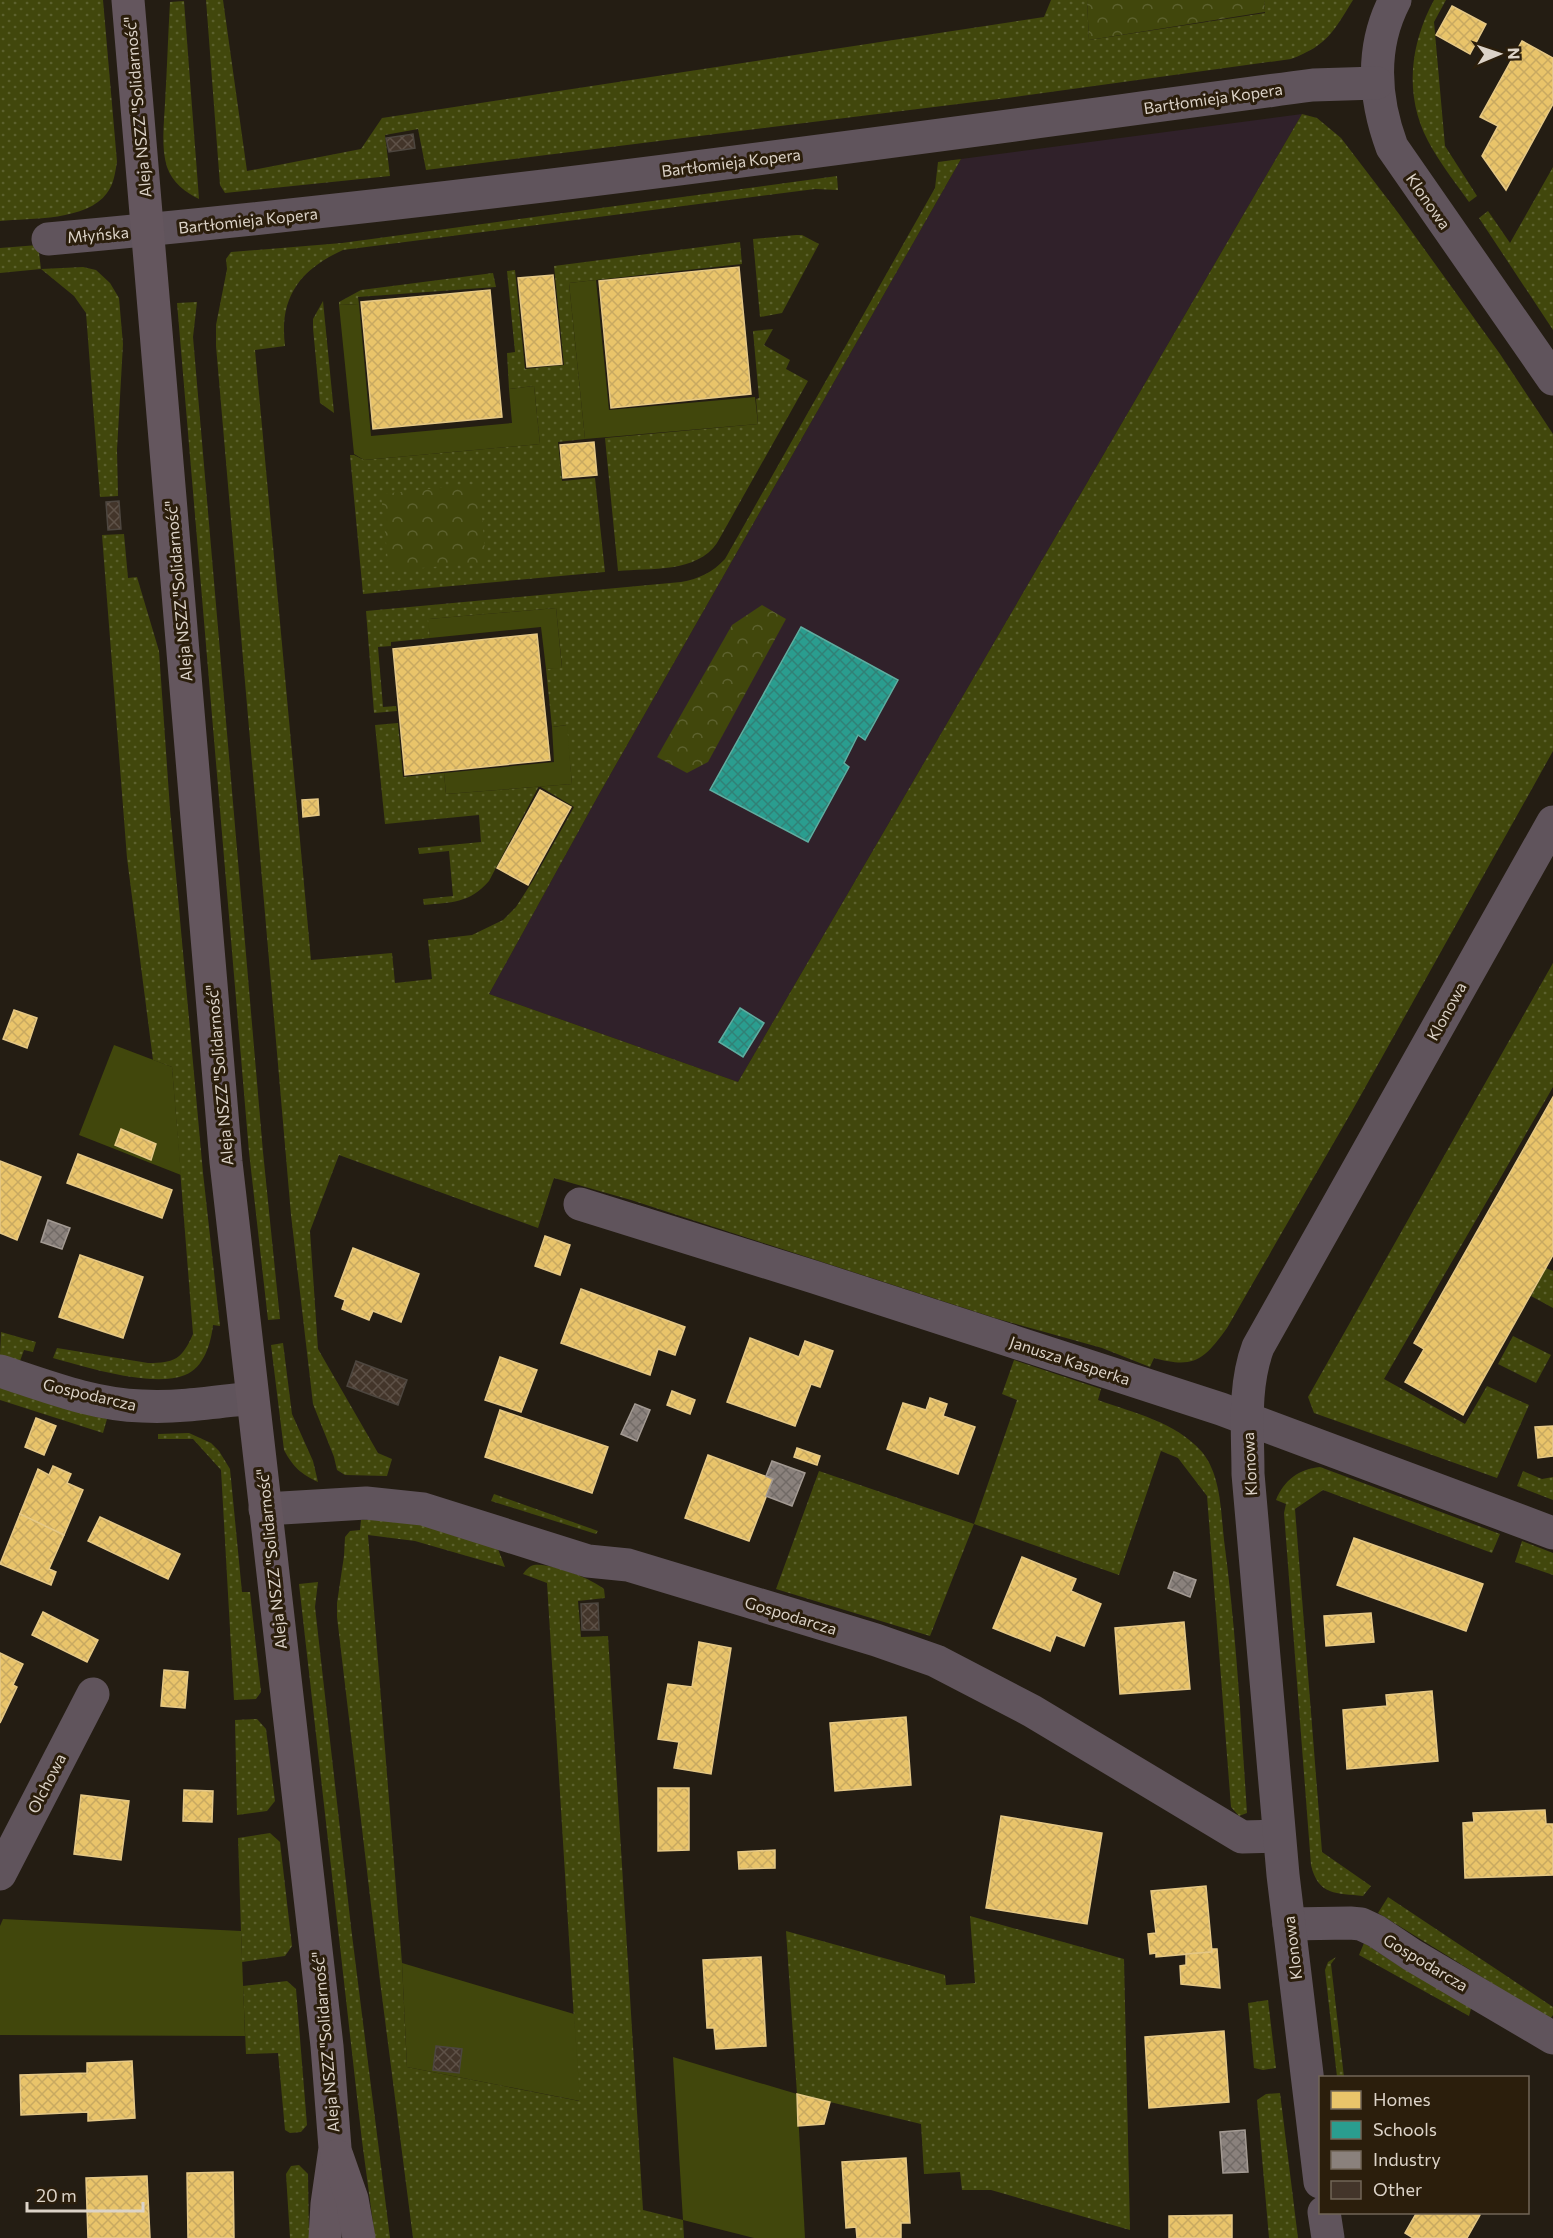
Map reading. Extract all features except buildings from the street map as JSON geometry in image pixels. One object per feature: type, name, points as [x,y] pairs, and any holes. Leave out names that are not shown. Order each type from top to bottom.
[{"type":"street","name":"Aleja NSZZ \"Solidarność\"","points":[[128,0],[226,1162],[327,2046],[335,2148],[325,2238]]},
{"type":"street","name":"Klonowa","points":[[1395,0],[1380,42],[1377,83],[1385,128],[1392,147],[1553,379]]},
{"type":"street","name":"Bartłomieja Kopera","points":[[148,230],[413,203],[1313,85],[1377,83]]},
{"type":"street","name":"Młyńska","points":[[48,238],[148,230]]},
{"type":"street","name":"Klonowa","points":[[1319,2174],[1279,1836],[1248,1474],[1247,1420],[1252,1365],[1258,1347],[1553,822]]},
{"type":"street","name":"Janusza Kasperka","points":[[580,1204],[1090,1366],[1247,1420],[1553,1533]]},
{"type":"street","name":"Gospodarcza","points":[[0,1371],[83,1396],[133,1406],[184,1405],[252,1398]]},
{"type":"street","name":"Gospodarcza","points":[[265,1509],[366,1503],[423,1509],[588,1561],[628,1565],[876,1640],[929,1659],[979,1682],[1042,1717],[1242,1838],[1279,1836]]},
{"type":"street","name":"Olchowa","points":[[0,1874],[93,1694]]},
{"type":"street","name":"Gospodarcza","points":[[1289,1924],[1361,1924],[1553,2038]]},
{"type":"street","name":"Aleja NSZZ \"Solidarność\"","points":[[335,2148],[352,2199],[359,2238]]},
{"type":"street","points":[[1324,2214],[1328,2238]]},
{"type":"shaded area","points":[[1302,114],[738,1082],[489,994],[598,796],[961,159]]},
{"type":"green space","points":[[0,0],[103,0],[117,162],[109,190],[98,202],[86,209],[58,216],[0,221]]},
{"type":"green space","points":[[206,0],[223,0],[247,171],[361,149],[382,118],[1044,17],[1051,0],[1087,0],[1089,40],[1265,13],[1264,0],[1353,0],[1322,43],[1291,59],[1007,98],[426,170],[418,129],[385,135],[390,176],[225,193],[220,185]]},
{"type":"green space","points":[[1087,0],[1264,0],[1265,12],[1089,40]]},
{"type":"green space","points":[[1434,0],[1446,0],[1434,22],[1445,146],[1477,196],[1469,202],[1432,149],[1420,124],[1415,106],[1413,70],[1415,52]]},
{"type":"green space","points":[[184,1],[199,199],[184,190],[172,177],[164,152],[170,2]]},
{"type":"green space","points":[[1302,114],[1317,118],[1341,138],[1500,354],[1553,434],[1553,751],[1352,1111],[1227,1328],[1212,1348],[1189,1362],[1154,1358],[1150,1367],[1102,1348],[998,1319],[631,1200],[554,1178],[538,1228],[339,1155],[310,1231],[318,1349],[378,1453],[392,1459],[387,1476],[345,1475],[337,1470],[313,1404],[291,1215],[216,346],[216,325],[227,269],[226,259],[231,252],[342,243],[837,176],[838,190],[815,189],[343,250],[315,267],[295,288],[285,314],[285,346],[255,350],[311,960],[392,953],[395,983],[432,979],[428,940],[472,935],[503,920],[516,907],[532,882],[574,807],[540,787],[572,784],[566,725],[552,727],[546,669],[562,667],[556,608],[429,619],[430,638],[391,642],[391,646],[378,647],[383,707],[396,706],[397,711],[374,713],[366,611],[681,582],[700,577],[716,568],[725,559],[935,188],[938,162],[961,159],[598,796],[489,994],[738,1082]]},
{"type":"green space","points":[[1553,167],[1553,330],[1479,218],[1488,211],[1510,243]]},
{"type":"green space","points":[[802,235],[819,244],[782,313],[760,317],[753,239]]},
{"type":"green space","points":[[740,242],[742,264],[569,283],[585,439],[558,442],[562,481],[595,478],[605,572],[363,594],[350,455],[364,460],[540,444],[534,386],[509,389],[507,353],[515,352],[507,271],[515,270],[525,369],[564,365],[554,266]]},
{"type":"green space","points":[[38,245],[41,269],[0,273],[0,248]]},
{"type":"green space","points":[[83,267],[96,270],[110,283],[119,298],[123,344],[117,450],[118,496],[100,497],[86,313],[74,296],[41,269]]},
{"type":"green space","points":[[493,273],[496,287],[358,297],[359,304],[339,305],[339,302],[361,290]]},
{"type":"green space","points":[[596,280],[609,410],[755,397],[758,424],[585,439],[569,283]]},
{"type":"green space","points":[[323,301],[334,413],[320,403],[313,319]]},
{"type":"green space","points":[[197,302],[193,337],[263,1152],[280,1319],[268,1320],[249,1152],[177,303]]},
{"type":"green space","points":[[359,304],[371,436],[512,423],[509,389],[534,386],[540,444],[364,460],[354,454],[339,305]]},
{"type":"green space","points":[[773,329],[764,345],[790,360],[786,369],[808,381],[717,543],[698,560],[685,564],[658,569],[618,571],[605,438],[758,424],[756,399],[759,398],[753,331]]},
{"type":"green space","points":[[479,484],[486,562],[389,571],[381,494]]},
{"type":"green space","points":[[124,534],[128,578],[137,577],[159,651],[170,809],[203,1173],[220,1326],[213,1325],[202,1361],[192,1372],[171,1378],[155,1379],[119,1375],[53,1358],[57,1348],[148,1363],[165,1362],[181,1354],[193,1334],[172,1067],[153,1060],[127,858],[102,535]]},
{"type":"green space","points":[[762,605],[786,619],[708,762],[687,773],[657,757],[732,625]]},
{"type":"green space","points":[[556,608],[562,668],[546,669],[541,627],[430,638],[428,619]]},
{"type":"green space","points":[[398,723],[403,777],[444,773],[446,794],[539,787],[489,881],[482,889],[467,898],[424,905],[423,899],[453,896],[449,851],[419,854],[418,848],[481,842],[479,815],[385,824],[375,725]]},
{"type":"green space","points":[[567,725],[572,784],[446,794],[444,773],[554,762],[552,727]]},
{"type":"green space","points":[[1553,963],[1553,1087],[1384,1379],[1465,1424],[1487,1386],[1529,1405],[1497,1478],[1314,1413],[1308,1397]]},
{"type":"green space","points":[[114,1045],[172,1067],[181,1175],[79,1135]]},
{"type":"green space","points":[[1546,1268],[1553,1271],[1553,1308],[1531,1296]]},
{"type":"green space","points":[[1,1332],[36,1342],[33,1352],[24,1350],[20,1361],[0,1355]]},
{"type":"green space","points":[[1513,1336],[1551,1355],[1536,1383],[1498,1364]]},
{"type":"green space","points":[[283,1343],[292,1414],[313,1461],[318,1482],[298,1469],[284,1450],[271,1345]]},
{"type":"green space","points":[[1014,1360],[1101,1389],[1098,1400],[1167,1426],[1180,1433],[1202,1452],[1217,1483],[1221,1506],[1235,1642],[1247,1813],[1239,1816],[1231,1807],[1207,1496],[1178,1458],[1161,1451],[1119,1575],[974,1524],[1017,1400],[1002,1394]]},
{"type":"green space","points":[[0,1386],[107,1419],[103,1433],[0,1400]]},
{"type":"green space","points":[[189,1433],[211,1443],[230,1469],[242,1592],[250,1592],[261,1692],[256,1699],[234,1700],[221,1470],[193,1439],[158,1439],[158,1434]]},
{"type":"green space","points":[[1320,1467],[1500,1534],[1492,1553],[1323,1490],[1295,1509],[1322,1852],[1371,1886],[1363,1896],[1337,1893],[1324,1888],[1314,1875],[1311,1865],[1284,1513],[1286,1504],[1276,1500],[1283,1487],[1293,1477],[1305,1470]]},
{"type":"green space","points":[[819,1471],[974,1524],[930,1636],[776,1589]]},
{"type":"green space","points":[[1523,1471],[1542,1479],[1553,1477],[1553,1500],[1517,1486]]},
{"type":"green space","points":[[494,1494],[598,1531],[596,1534],[491,1501]]},
{"type":"green space","points":[[372,1519],[423,1525],[498,1549],[505,1567],[415,1541],[368,1535],[402,1963],[407,2067],[579,2101],[547,1583],[523,1574],[534,1565],[550,1566],[570,1572],[604,1589],[605,1598],[578,1601],[581,1637],[608,1636],[643,2210],[683,2220],[684,2238],[413,2238],[337,1617],[345,1537],[350,1531],[360,1530],[361,1520]]},
{"type":"green space","points":[[1522,1541],[1553,1553],[1553,1575],[1515,1562]]},
{"type":"green space","points":[[318,1582],[315,1607],[351,1927],[390,2238],[375,2238],[299,1584]]},
{"type":"green space","points":[[257,1719],[266,1729],[275,1801],[267,1811],[237,1815],[235,1720]]},
{"type":"green space","points":[[270,1833],[280,1842],[292,1946],[285,1956],[242,1962],[238,1838]]},
{"type":"green space","points":[[1388,1897],[1553,2007],[1553,2015],[1550,2019],[1378,1913]]},
{"type":"green space","points":[[970,1916],[1124,1959],[1130,2230],[991,2190],[962,2190],[960,2172],[924,2174],[921,2124],[797,2094],[786,1931],[945,1975],[946,1985],[975,1983]]},
{"type":"green space","points":[[3,1919],[241,1931],[245,2036],[0,2035],[0,1926]]},
{"type":"green space","points":[[1364,1943],[1404,1969],[1472,2005],[1469,2016],[1359,1955]]},
{"type":"green space","points":[[1336,1957],[1331,1964],[1344,2076],[1337,2076],[1325,1970],[1328,1962]]},
{"type":"green space","points":[[402,1963],[574,2014],[580,2101],[407,2067]]},
{"type":"green space","points":[[287,1981],[296,1989],[307,2125],[301,2132],[290,2133],[285,2130],[278,2053],[246,2054],[243,1986]]},
{"type":"green space","points":[[1268,2000],[1276,2068],[1263,2070],[1254,2068],[1248,2003]]},
{"type":"green space","points":[[673,2057],[797,2094],[805,2238],[754,2238],[683,2220]]},
{"type":"green space","points":[[1280,2093],[1298,2238],[1269,2238],[1257,2100],[1266,2094]]},
{"type":"green space","points":[[299,2165],[308,2174],[309,2238],[290,2238],[286,2174],[291,2166]]}]
